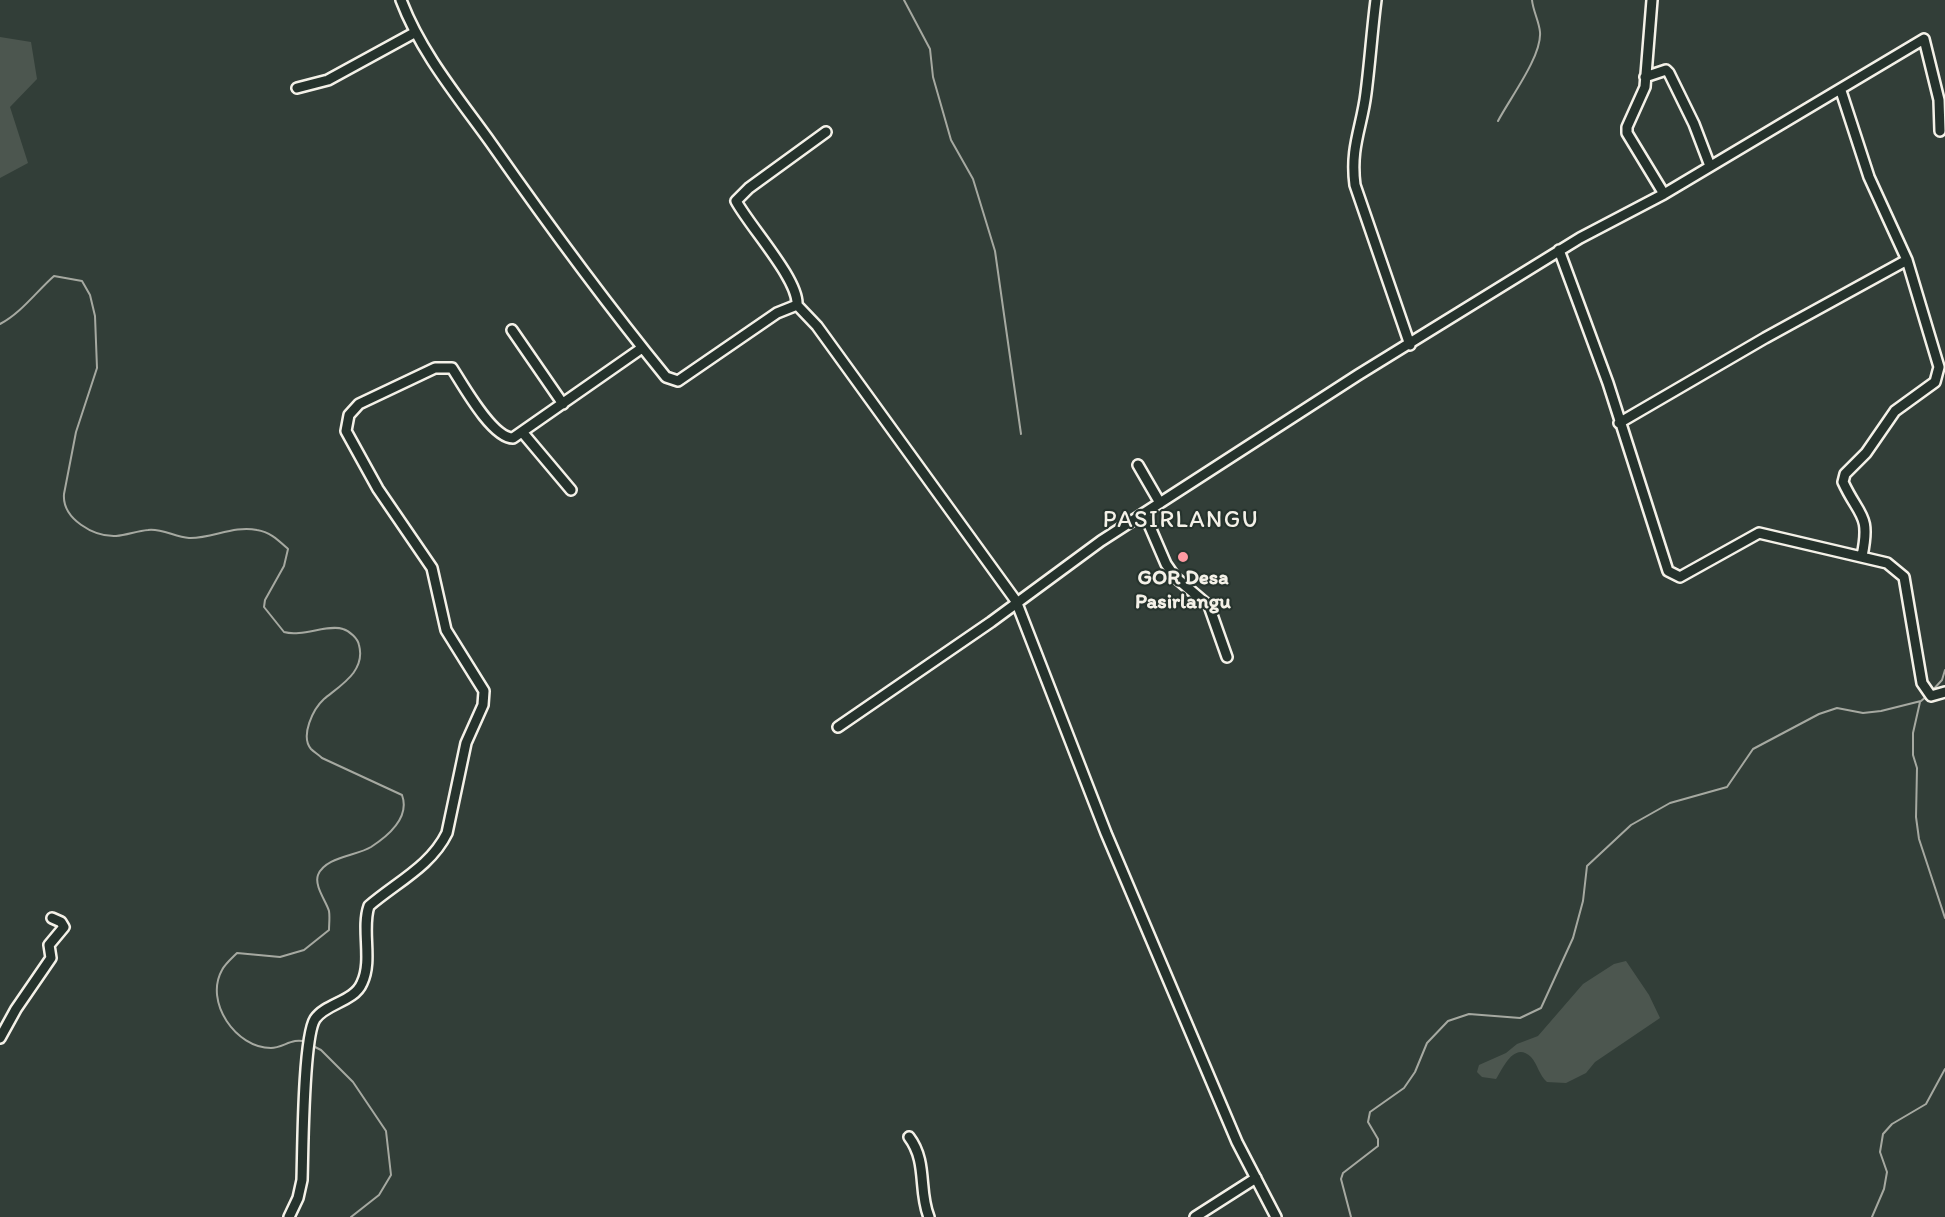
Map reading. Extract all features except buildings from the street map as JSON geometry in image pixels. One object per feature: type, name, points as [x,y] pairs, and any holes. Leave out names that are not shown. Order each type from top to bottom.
[{"type":"street","points":[[401,0],[414,33],[588,280],[666,377],[678,381],[777,313],[797,305]]},
{"type":"street","points":[[1376,0],[1366,95],[1355,138],[1353,171],[1355,185],[1410,345]]},
{"type":"street","points":[[1652,0],[1645,87],[1626,126],[1627,133],[1664,194]]},
{"type":"street","points":[[297,88],[328,80],[414,33]]},
{"type":"street","points":[[838,726],[991,622],[1016,601],[1160,502],[1358,375],[1410,345],[1559,250],[1664,194],[1841,91],[1851,82],[1924,39],[1939,100],[1940,131]]},
{"type":"street","points":[[1645,77],[1664,70],[1669,73],[1694,124],[1710,166]]},
{"type":"street","points":[[1841,91],[1869,177],[1907,260],[1939,367],[1935,382]]},
{"type":"street","points":[[797,305],[798,299],[784,270],[761,241],[736,201],[749,188],[826,132]]},
{"type":"street","points":[[1559,250],[1583,313],[1664,561],[1673,575],[1680,577],[1759,533],[1887,562],[1904,577],[1922,683],[1931,696],[1940,696],[1945,692]]},
{"type":"street","points":[[1619,423],[1765,338],[1907,260]]},
{"type":"street","points":[[797,305],[817,326],[1016,601],[1106,834],[1237,1142],[1276,1217]]},
{"type":"street","points":[[512,330],[563,404]]},
{"type":"street","points":[[289,1217],[302,1180],[308,1056],[314,1021],[320,1013],[353,994],[362,984],[369,907],[433,857],[441,846],[447,833],[466,743],[483,705],[484,691],[446,630],[432,568],[378,489],[346,431],[346,423],[359,404],[435,368],[446,366],[452,368],[486,419],[503,437],[513,438],[642,348]]},
{"type":"street","points":[[1862,556],[1867,530],[1863,516],[1843,482],[1845,474],[1866,453],[1900,405],[1945,377]]},
{"type":"street","points":[[523,433],[571,490]]},
{"type":"street","points":[[1138,465],[1160,502]]},
{"type":"street","points":[[1144,513],[1174,577],[1209,606],[1227,657]]},
{"type":"street","points":[[0,1038],[16,1009],[51,958],[49,945],[64,927],[61,922],[52,918]]},
{"type":"street","points":[[909,1137],[917,1147],[922,1167],[929,1217]]},
{"type":"street","points":[[1195,1217],[1256,1178]]},
{"type":"shaded area","points":[[0,37],[31,42],[37,79],[10,107],[28,163],[0,178]]},
{"type":"shaded area","points":[[1626,961],[1649,995],[1660,1018],[1595,1062],[1586,1073],[1566,1083],[1547,1082],[1531,1057],[1519,1052],[1509,1058],[1496,1079],[1482,1077],[1477,1072],[1479,1065],[1506,1053],[1517,1044],[1538,1036],[1583,984],[1614,964]]},
{"type":"waterway","points":[[904,0],[930,49],[933,77],[951,140],[973,179],[995,251],[1021,434]]},
{"type":"waterway","points":[[1498,121],[1536,53],[1540,32],[1532,0]]},
{"type":"waterway","points":[[0,324],[22,308],[54,276],[82,281],[90,295],[95,316],[97,368],[76,432],[64,494],[68,511],[74,519],[89,530],[107,536],[153,530],[189,538],[240,529],[266,533],[288,549],[284,566],[265,600],[264,607],[284,632],[299,633],[337,628],[348,632],[358,643],[359,662],[344,683],[324,699],[316,709],[307,730],[308,744],[322,758],[402,795],[403,811],[390,832],[371,847],[327,864],[318,875],[318,884],[329,911],[329,930],[304,950],[280,957],[237,953],[223,968],[218,983],[217,996],[220,1009],[235,1032],[246,1040],[258,1046],[271,1048],[297,1041],[306,1042]]},
{"type":"waterway","points":[[1931,692],[1942,680],[1945,670]]},
{"type":"waterway","points":[[1351,1217],[1341,1179],[1343,1173],[1378,1146],[1378,1139],[1368,1122],[1370,1112],[1404,1088],[1415,1072],[1427,1043],[1448,1021],[1469,1014],[1520,1018],[1541,1008],[1573,938],[1583,901],[1587,866],[1631,825],[1670,803],[1727,787],[1753,749],[1819,714],[1837,708],[1863,713],[1881,711],[1921,701],[1927,696]]},
{"type":"waterway","points":[[1920,702],[1913,733],[1913,755],[1917,768],[1916,817],[1919,839],[1945,918]]},
{"type":"waterway","points":[[311,1045],[321,1050],[353,1082],[386,1131],[391,1175],[379,1195],[351,1217]]},
{"type":"waterway","points":[[1872,1217],[1884,1189],[1887,1172],[1880,1152],[1883,1134],[1892,1124],[1926,1104],[1945,1069]]},
{"type":"place","name":"GOR Desa Pasirlangu","points":[[1183,557]]},
{"type":"district","name":"PASIRLANGU","points":[[1181,521]]}]
